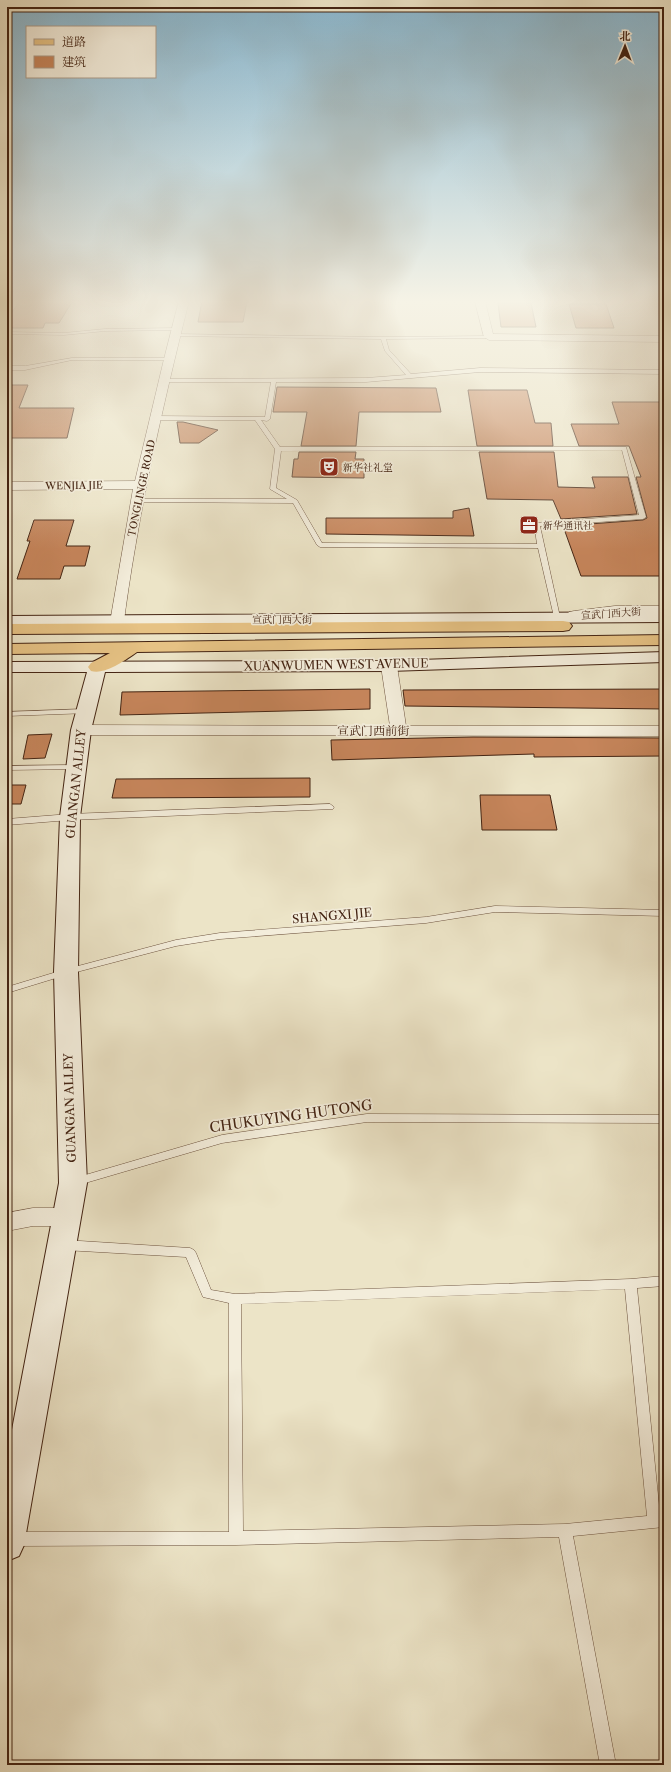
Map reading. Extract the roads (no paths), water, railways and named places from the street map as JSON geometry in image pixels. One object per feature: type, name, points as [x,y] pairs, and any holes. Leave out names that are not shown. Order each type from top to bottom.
[{"type":"main road","points":[[7,630],[117,624],[558,622],[664,626]]},
{"type":"main road","name":"XUANWUMEN WEST AVENUE","points":[[7,649],[664,640]]},
{"type":"main road","points":[[96,667],[135,647]]},
{"type":"street","name":"TONGLINGE ROAD","points":[[117,624],[137,501],[157,418],[163,384]]},
{"type":"street","name":"WENJIA JIE","points":[[7,486],[141,485]]},
{"type":"street","name":"宣武门西大街","points":[[558,622],[615,610],[664,610]]},
{"type":"street","name":"宣武门西大街","points":[[558,622],[664,617]]},
{"type":"street","points":[[7,621],[117,624]]},
{"type":"street","name":"XUANWUMEN WEST AVENUE","points":[[7,667],[388,666],[664,657]]},
{"type":"street","points":[[388,666],[399,731]]},
{"type":"street","name":"GUANGAN ALLEY","points":[[8,1542],[73,1183],[66,972],[70,817],[81,730],[96,667]]},
{"type":"street","name":"宣武门西前街","points":[[81,730],[664,731]]},
{"type":"street","points":[[7,1222],[33,1217],[67,1217]]},
{"type":"lane","points":[[157,418],[267,419],[273,384]]},
{"type":"lane","points":[[258,418],[278,449],[273,489],[295,501],[320,545],[541,546]]},
{"type":"lane","points":[[278,449],[624,448],[643,517],[536,524],[558,622]]},
{"type":"lane","points":[[137,501],[295,501]]},
{"type":"lane","points":[[7,714],[86,711]]},
{"type":"lane","points":[[7,768],[76,767]]},
{"type":"lane","points":[[7,822],[70,817],[330,807]]},
{"type":"lane","name":"SHANGXI JIE","points":[[7,990],[66,972],[176,943],[220,936],[426,920],[495,909],[664,913]]},
{"type":"lane","name":"CHUKUYING HUTONG","points":[[73,1183],[222,1139],[367,1118],[664,1119]]},
{"type":"lane","points":[[62,1245],[190,1253],[207,1294],[235,1299],[631,1284],[664,1281]]},
{"type":"lane","points":[[8,1542],[565,1530],[659,1521],[631,1284]]},
{"type":"lane","points":[[235,1299],[236,1538]]},
{"type":"lane","points":[[565,1530],[608,1765]]},
{"type":"place","name":"新华社礼堂","points":[[329,467]]},
{"type":"place","name":"新华通讯社","points":[[529,525]]}]
